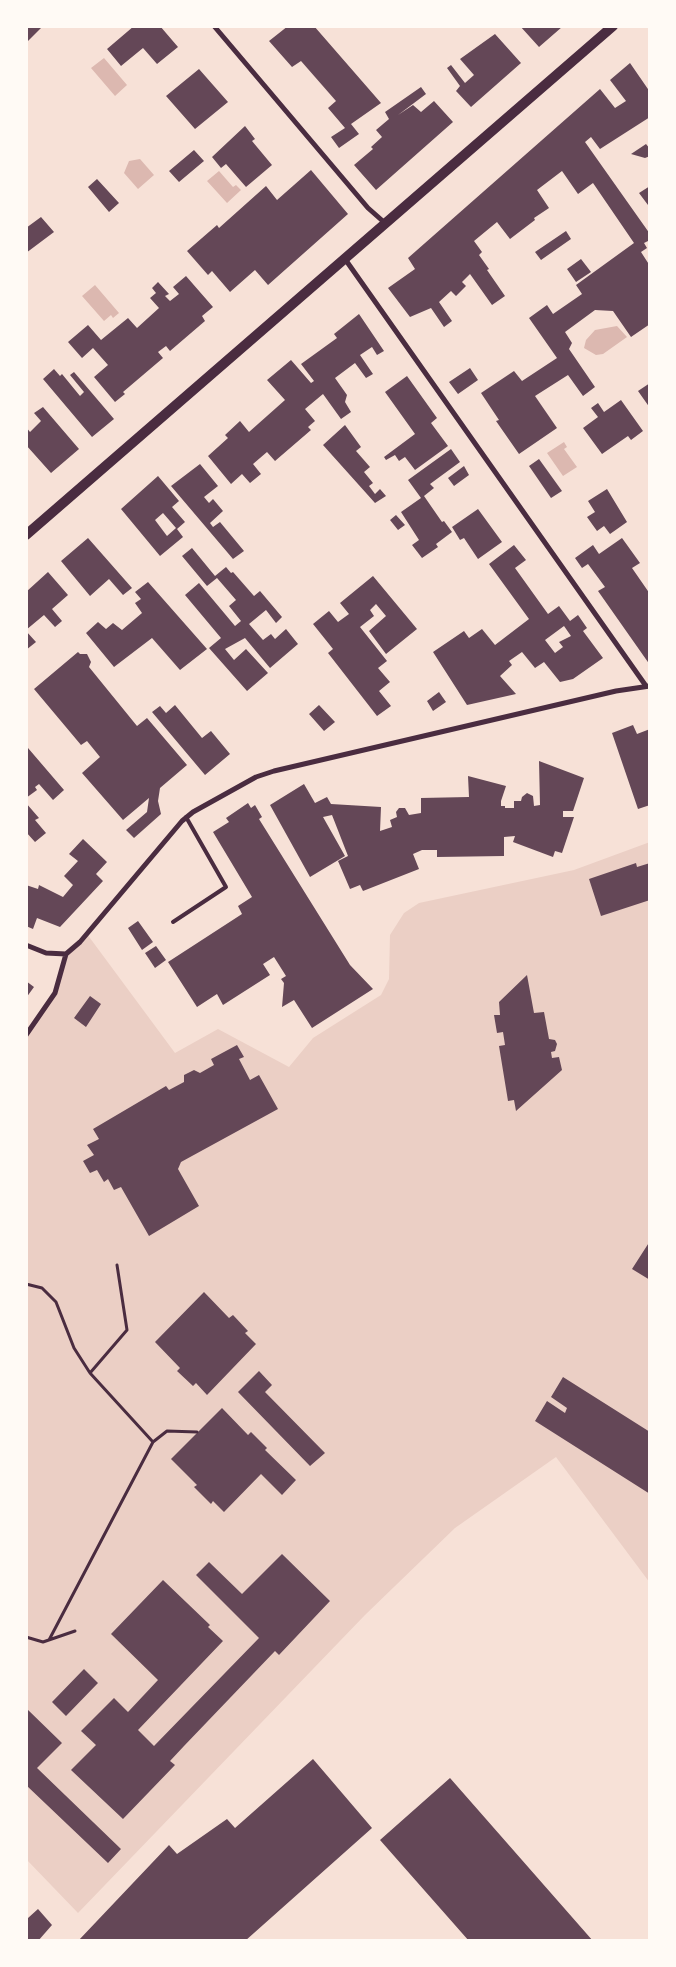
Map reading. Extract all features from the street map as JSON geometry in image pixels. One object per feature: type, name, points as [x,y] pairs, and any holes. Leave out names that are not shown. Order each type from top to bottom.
[{"type":"main road","points":[[26,536],[613,26]]},
{"type":"street","points":[[214,26],[368,208],[386,224]]},
{"type":"street","points":[[26,1034],[55,993],[66,954],[80,942],[186,817],[256,777],[274,770],[616,691],[648,686],[345,259]]},
{"type":"street","points":[[26,945],[46,952],[66,954]]},
{"type":"lane","points":[[172,922],[226,887],[186,817]]},
{"type":"path","points":[[90,1372],[127,1330],[117,1265]]},
{"type":"path","points":[[26,1284],[42,1288],[56,1302],[74,1348],[90,1372],[153,1442]]},
{"type":"path","points":[[49,1640],[153,1442],[167,1431],[198,1432]]},
{"type":"path","points":[[26,1637],[43,1642],[75,1631]]},
{"type":"shaded area","points":[[104,58],[127,85],[115,96],[91,68]]},
{"type":"shaded area","points":[[140,159],[154,175],[138,189],[124,173],[129,161]]},
{"type":"shaded area","points":[[219,171],[233,187],[236,185],[241,190],[227,203],[207,181]]},
{"type":"shaded area","points":[[95,285],[119,313],[113,318],[111,315],[104,321],[82,296]]},
{"type":"shaded area","points":[[617,326],[627,337],[603,354],[596,355],[584,348],[586,340],[595,330]]},
{"type":"shaded area","points":[[564,442],[567,447],[564,449],[577,467],[563,476],[547,453]]},
{"type":"shaded area","points":[[650,842],[650,1583],[556,1457],[455,1528],[365,1615],[78,1913],[26,1859],[26,1035],[55,993],[66,954],[87,934],[175,1053],[218,1029],[289,1067],[313,1038],[381,995],[389,979],[390,935],[404,913],[419,903],[574,870]]},
{"type":"building","points":[[26,26],[43,26],[26,43]]},
{"type":"building","points":[[134,26],[160,26],[178,47],[157,64],[143,48],[121,66],[107,49]]},
{"type":"building","points":[[288,26],[314,26],[381,103],[351,124],[359,134],[339,148],[331,137],[345,128],[328,108],[336,101],[301,61],[292,67],[269,41]]},
{"type":"building","points":[[520,26],[561,26],[562,27],[539,47]]},
{"type":"building","points":[[495,34],[521,63],[471,107],[456,91],[460,86],[447,68],[451,65],[465,83],[474,75],[460,59]]},
{"type":"building","points":[[630,63],[650,92],[650,117],[600,149],[591,137],[585,142],[650,234],[650,240],[644,243],[647,248],[641,252],[650,266],[650,324],[631,337],[613,311],[595,310],[565,332],[572,343],[569,349],[595,387],[583,396],[568,375],[535,396],[557,428],[519,454],[496,421],[499,420],[481,393],[514,371],[522,381],[557,358],[529,318],[547,305],[553,314],[582,294],[576,285],[634,243],[593,183],[578,194],[562,171],[537,190],[549,208],[534,218],[535,220],[510,239],[497,222],[474,241],[482,252],[479,255],[489,269],[487,270],[505,296],[492,305],[470,274],[462,282],[466,286],[456,296],[451,291],[439,302],[452,321],[444,327],[431,308],[410,317],[388,288],[415,269],[408,258],[600,89],[615,108],[626,101],[610,80]]},
{"type":"building","points":[[199,69],[228,102],[195,129],[166,96]]},
{"type":"building","points":[[421,87],[426,94],[398,115],[413,105],[421,112],[434,101],[453,122],[376,190],[354,165],[373,149],[371,147],[382,137],[376,130],[389,119],[385,112]]},
{"type":"building","points":[[245,126],[255,139],[252,141],[272,165],[246,187],[226,164],[221,168],[212,157]]},
{"type":"building","points":[[646,144],[650,149],[650,156],[645,158],[631,154]]},
{"type":"building","points":[[194,150],[204,161],[179,182],[169,171]]},
{"type":"building","points":[[311,170],[348,214],[268,285],[255,270],[230,292],[212,271],[208,275],[187,251],[217,225],[219,228],[266,186],[277,200]]},
{"type":"building","points":[[97,179],[119,203],[109,212],[88,187]]},
{"type":"building","points":[[650,186],[650,204],[648,205],[639,193]]},
{"type":"building","points":[[41,217],[54,232],[26,253],[26,228]]},
{"type":"building","points":[[566,231],[571,239],[541,260],[535,252]]},
{"type":"building","points":[[581,259],[591,272],[576,282],[567,269]]},
{"type":"building","points":[[186,276],[213,307],[202,316],[205,321],[170,351],[166,346],[158,352],[163,358],[123,392],[125,394],[115,402],[94,377],[108,365],[93,348],[82,358],[68,342],[88,325],[101,340],[128,318],[137,328],[159,308],[150,298],[156,293],[152,288],[158,282],[169,294],[165,296],[170,301],[179,294],[173,287]]},
{"type":"building","points":[[359,314],[384,351],[377,355],[372,347],[360,355],[373,374],[366,378],[355,363],[335,378],[347,395],[345,402],[351,412],[341,419],[323,394],[305,409],[315,421],[308,427],[311,430],[275,461],[267,452],[253,464],[261,474],[250,483],[242,474],[231,484],[208,456],[228,438],[225,435],[240,421],[249,432],[285,400],[267,380],[291,360],[311,383],[314,381],[301,364],[337,338],[334,334]]},
{"type":"building","points":[[470,368],[478,380],[458,394],[449,382]]},
{"type":"building","points":[[54,369],[60,376],[62,374],[80,396],[84,392],[70,375],[74,372],[114,419],[92,437],[43,379]]},
{"type":"building","points":[[407,376],[437,418],[431,423],[448,446],[415,470],[405,457],[399,461],[395,455],[386,460],[384,457],[415,434],[385,392]]},
{"type":"building","points":[[650,383],[650,408],[638,391]]},
{"type":"building","points":[[621,400],[643,431],[631,440],[628,436],[602,454],[583,428],[598,417],[591,408],[598,403],[604,412]]},
{"type":"building","points":[[43,407],[79,449],[51,473],[26,445],[26,427],[30,432],[41,421],[34,413]]},
{"type":"building","points":[[345,425],[361,447],[356,451],[370,467],[364,472],[373,483],[369,486],[375,494],[380,489],[386,496],[375,503],[323,445]]},
{"type":"building","points":[[451,449],[460,462],[430,484],[434,488],[424,496],[442,522],[444,521],[452,532],[436,544],[438,547],[422,558],[412,545],[419,540],[401,512],[421,498],[408,480]]},
{"type":"building","points":[[539,459],[562,491],[551,498],[529,466]]},
{"type":"building","points":[[200,464],[218,486],[204,497],[209,503],[213,499],[223,511],[210,523],[213,527],[220,522],[244,551],[233,559],[171,486]]},
{"type":"building","points":[[464,466],[469,475],[454,486],[448,478]]},
{"type":"building","points":[[158,476],[179,501],[172,507],[185,522],[177,529],[183,537],[160,556],[121,509]],"holes":[[[163,513],[176,528],[167,536],[155,520]]]},
{"type":"building","points":[[607,489],[627,522],[610,534],[604,526],[597,531],[587,517],[595,512],[588,501]]},
{"type":"building","points":[[478,509],[502,542],[478,559],[464,538],[460,540],[452,527]]},
{"type":"building","points":[[396,515],[405,525],[398,530],[390,520]]},
{"type":"building","points":[[88,538],[132,588],[123,595],[109,579],[90,596],[61,561]]},
{"type":"building","points":[[622,538],[640,563],[632,568],[650,594],[650,665],[598,591],[605,587],[588,564],[582,568],[575,558],[593,545],[599,554]]},
{"type":"building","points":[[514,545],[526,560],[515,568],[548,614],[559,606],[570,621],[578,615],[587,628],[583,631],[603,658],[573,679],[560,682],[544,662],[535,668],[522,652],[509,661],[512,665],[500,676],[516,694],[467,705],[433,652],[464,631],[469,638],[482,629],[495,645],[529,619],[489,564]],"holes":[[[564,626],[571,636],[559,642],[563,647],[555,653],[545,640]]]},
{"type":"building","points":[[192,548],[215,576],[226,567],[231,573],[233,572],[254,596],[260,591],[282,617],[276,623],[266,610],[249,624],[263,640],[271,634],[275,639],[286,629],[298,644],[270,668],[245,638],[225,649],[234,660],[246,649],[268,673],[247,691],[209,648],[221,638],[185,595],[199,583],[235,626],[241,621],[229,606],[236,600],[217,578],[207,586],[182,556]]},
{"type":"building","points":[[48,572],[68,595],[52,609],[62,621],[55,627],[44,615],[26,630],[26,592]]},
{"type":"building","points":[[373,576],[417,629],[386,654],[369,631],[386,616],[376,604],[370,610],[374,616],[360,627],[387,661],[378,668],[390,682],[379,691],[391,706],[377,716],[328,653],[333,649],[313,624],[329,611],[338,622],[349,614],[340,603]]},
{"type":"building","points":[[148,582],[207,649],[180,670],[152,638],[114,667],[86,633],[98,622],[106,629],[113,623],[122,630],[142,613],[135,603],[141,599],[135,592]]},
{"type":"building","points":[[26,631],[36,642],[26,650]]},
{"type":"building","points":[[78,652],[80,654],[87,654],[91,662],[89,667],[137,726],[147,718],[187,765],[160,788],[158,801],[161,814],[134,838],[126,830],[147,812],[149,798],[123,820],[82,773],[100,757],[87,741],[81,745],[34,689]]},
{"type":"building","points":[[439,692],[446,702],[433,711],[427,701]]},
{"type":"building","points":[[175,705],[202,738],[211,731],[230,754],[205,775],[152,712],[160,706],[166,713]]},
{"type":"building","points":[[319,705],[335,722],[324,731],[309,714]]},
{"type":"building","points":[[633,725],[637,734],[650,729],[650,805],[638,809],[612,733]]},
{"type":"building","points":[[28,748],[64,790],[53,800],[39,784],[35,787],[37,790],[26,798]]},
{"type":"building","points":[[539,761],[584,778],[573,811],[563,811],[563,817],[574,817],[562,853],[555,851],[553,857],[513,842],[515,836],[504,837],[504,856],[437,857],[437,850],[422,850],[413,854],[419,869],[363,891],[360,885],[350,889],[338,861],[348,856],[332,815],[323,817],[345,856],[310,877],[270,805],[304,784],[315,803],[327,797],[331,804],[381,807],[380,831],[392,827],[390,820],[397,817],[396,812],[399,808],[405,808],[409,815],[421,813],[421,798],[469,797],[468,776],[506,786],[501,801],[501,806],[505,806],[505,808],[514,808],[514,801],[521,801],[522,797],[527,793],[533,796],[534,806],[540,805]]},
{"type":"building","points":[[26,803],[39,818],[35,820],[46,833],[35,842],[26,832]]},
{"type":"building","points":[[248,803],[251,808],[255,805],[262,817],[259,819],[350,965],[373,989],[312,1028],[294,1000],[282,1007],[284,983],[281,979],[286,976],[274,957],[263,964],[270,975],[223,1005],[217,994],[197,1007],[168,962],[242,914],[238,906],[252,897],[213,832],[229,822],[226,818]]},
{"type":"building","points":[[83,839],[107,862],[96,874],[103,881],[60,927],[37,918],[33,929],[26,926],[26,885],[38,889],[39,885],[63,897],[73,885],[64,876],[78,861],[69,854]]},
{"type":"building","points":[[636,863],[637,867],[650,863],[650,900],[601,916],[589,879]]},
{"type":"building","points":[[138,921],[153,942],[142,950],[128,928]]},
{"type":"building","points":[[156,946],[166,960],[155,968],[145,953]]},
{"type":"building","points":[[527,975],[534,1013],[544,1012],[549,1039],[555,1040],[557,1044],[555,1051],[551,1052],[552,1058],[559,1057],[562,1070],[516,1111],[514,1100],[508,1101],[499,1046],[505,1045],[503,1032],[497,1033],[494,1015],[500,1015],[499,1002]]},
{"type":"building","points":[[26,981],[34,987],[26,998]]},
{"type":"building","points":[[90,996],[101,1004],[86,1027],[74,1018]]},
{"type":"building","points":[[237,1045],[244,1057],[239,1059],[250,1080],[259,1075],[278,1109],[181,1162],[178,1169],[199,1206],[149,1236],[121,1187],[114,1190],[108,1179],[104,1182],[97,1170],[90,1173],[83,1161],[94,1155],[87,1145],[99,1139],[93,1129],[166,1086],[169,1090],[184,1082],[184,1075],[194,1070],[200,1073],[214,1065],[211,1059]]},
{"type":"building","points":[[650,1241],[650,1280],[632,1269]]},
{"type":"building","points":[[204,1292],[229,1318],[233,1315],[248,1331],[245,1333],[256,1344],[207,1395],[196,1383],[193,1386],[177,1371],[180,1368],[155,1342]]},
{"type":"building","points":[[259,1371],[272,1385],[265,1392],[325,1453],[310,1466],[238,1392]]},
{"type":"building","points":[[563,1377],[650,1432],[650,1494],[535,1421],[547,1401],[565,1413],[567,1408],[551,1397]]},
{"type":"building","points":[[222,1408],[248,1435],[251,1432],[267,1448],[265,1450],[296,1480],[282,1495],[261,1474],[224,1512],[213,1501],[211,1504],[194,1487],[197,1485],[171,1459]]},
{"type":"building","points":[[282,1554],[330,1601],[279,1655],[275,1651],[184,1746],[170,1761],[175,1765],[123,1819],[71,1770],[96,1745],[81,1731],[114,1698],[128,1712],[158,1680],[111,1634],[163,1580],[210,1625],[208,1627],[223,1641],[138,1730],[154,1746],[259,1638],[196,1575],[209,1562],[242,1594]]},
{"type":"building","points":[[84,1669],[98,1683],[66,1716],[52,1702]]},
{"type":"building","points":[[26,1708],[62,1743],[37,1768],[121,1849],[108,1863],[26,1785]]},
{"type":"building","points":[[313,1759],[372,1828],[245,1941],[78,1941],[169,1845],[177,1854],[227,1819],[235,1828]]},
{"type":"building","points":[[450,1778],[593,1941],[469,1941],[380,1840]]},
{"type":"building","points":[[38,1909],[52,1925],[38,1941],[26,1941],[26,1917],[28,1918]]}]
